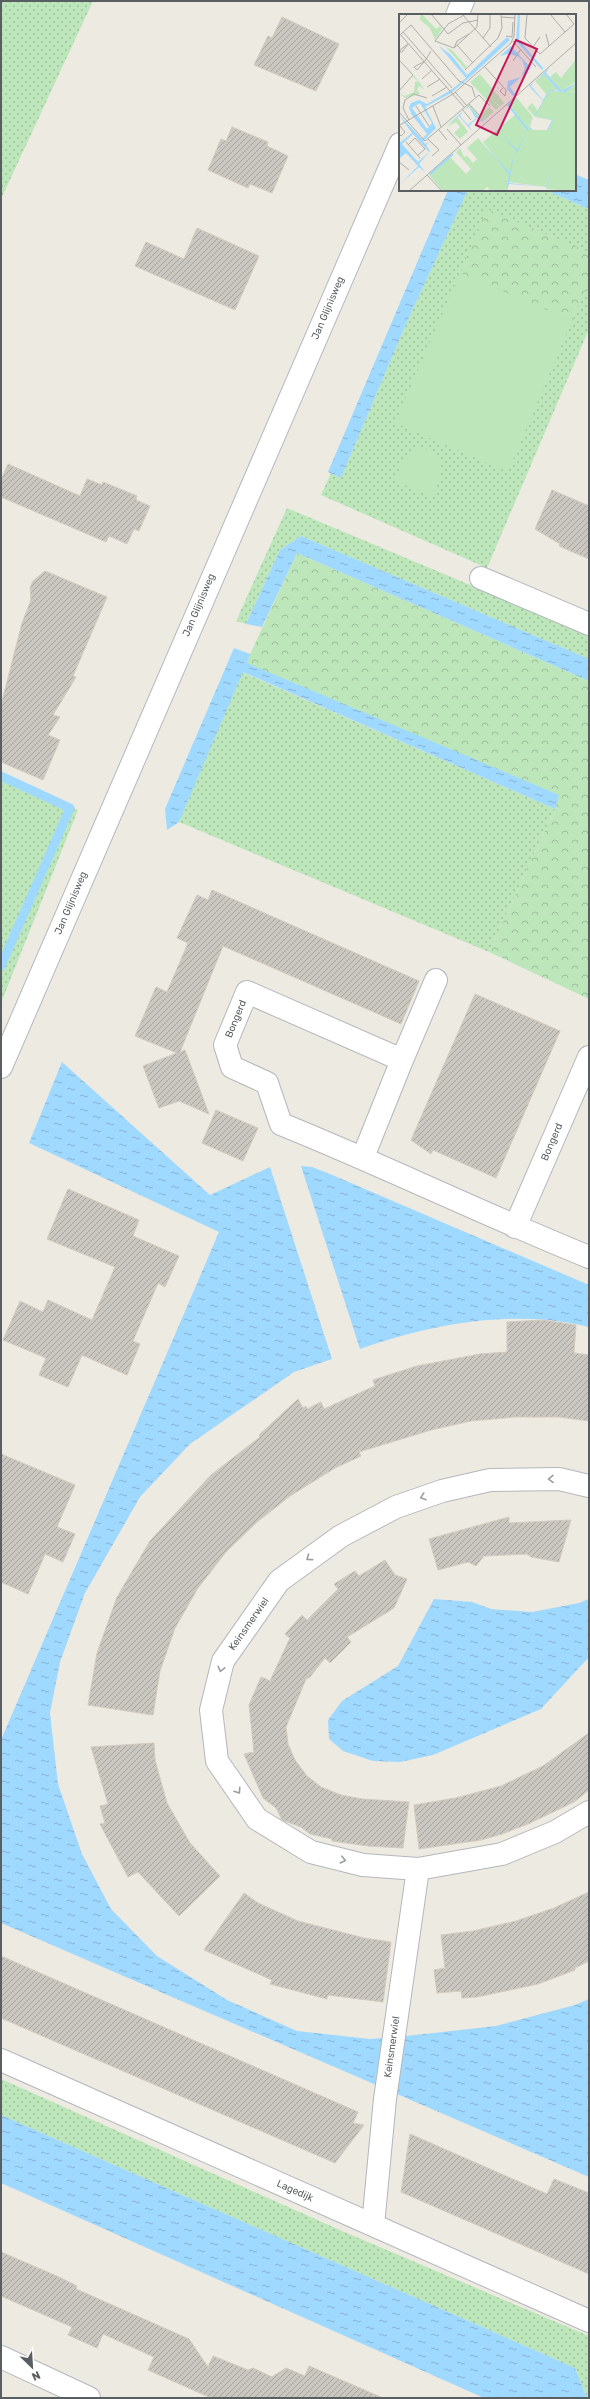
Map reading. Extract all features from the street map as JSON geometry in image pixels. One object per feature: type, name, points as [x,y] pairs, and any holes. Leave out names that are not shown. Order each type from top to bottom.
[{"type":"street","points":[[457,14],[463,1]]},
{"type":"street","name":"Jan Glijnisweg","points":[[1,1067],[399,146]]},
{"type":"street","points":[[481,578],[589,624]]},
{"type":"street","points":[[363,1157],[436,980]]},
{"type":"street","name":"Bongerd","points":[[402,1060],[246,992],[225,1045],[232,1067],[267,1083],[281,1124],[363,1157],[515,1227],[589,1257]]},
{"type":"street","name":"Bongerd","points":[[515,1227],[589,1057]]},
{"type":"street","name":"Keinsmerwiel","points":[[589,1486],[559,1479],[490,1480],[442,1491],[396,1507],[341,1536],[279,1581],[223,1661],[211,1710],[217,1761],[256,1819],[311,1852],[363,1864],[418,1868],[502,1854],[555,1832],[589,1812]]},
{"type":"street","name":"Keinsmerwiel","points":[[373,2225],[385,2099],[418,1868]]},
{"type":"street","name":"Lagedijk","points":[[1,2060],[589,2321]]},
{"type":"street","points":[[1,2357],[89,2398]]},
{"type":"green space","points":[[1,1],[93,1],[1,199]]},
{"type":"green space","points":[[468,191],[547,191],[589,209],[589,329],[487,568],[321,495],[331,473],[341,478],[406,324]]},
{"type":"green space","points":[[487,209],[589,252],[589,282],[572,321],[460,273]]},
{"type":"green space","points":[[460,273],[572,321],[508,472],[395,423]]},
{"type":"green space","points":[[420,448],[437,455],[440,461],[441,474],[432,497],[395,481],[401,465],[406,457],[414,450]]},
{"type":"green space","points":[[287,508],[589,635],[589,659],[301,536],[280,550],[246,624],[236,621]]},
{"type":"green space","points":[[297,553],[589,681],[589,999],[489,952],[555,809],[246,663]]},
{"type":"green space","points":[[242,672],[555,809],[489,952],[179,822]]},
{"type":"green space","points":[[1,776],[78,810],[1,1003]]},
{"type":"green space","points":[[1,2079],[342,2231],[589,2336],[589,2398],[587,2398],[575,2368],[1,2115]]},
{"type":"water","points":[[576,174],[589,180],[589,209],[547,191],[576,191]]},
{"type":"water","points":[[448,191],[468,191],[406,324],[341,478],[328,472]]},
{"type":"water","points":[[301,536],[589,659],[589,681],[297,553],[262,627],[246,624],[280,550]]},
{"type":"water","points":[[234,648],[250,654],[247,663],[559,795],[555,809],[243,672],[179,822],[167,830],[165,809]]},
{"type":"water","points":[[62,1062],[210,1195],[270,1167],[332,1359],[294,1372],[190,1444],[140,1497],[85,1593],[60,1662],[50,1713],[58,1784],[82,1854],[111,1909],[157,1956],[227,2000],[297,2031],[370,2039],[406,2036],[496,2026],[575,2005],[589,1999],[589,2177],[1,1923],[1,1740],[219,1232],[29,1143]]},
{"type":"water","points":[[301,1166],[312,1167],[330,1174],[589,1285],[589,1327],[561,1321],[503,1319],[444,1326],[415,1332],[360,1349]]},
{"type":"water","points":[[434,1599],[472,1602],[491,1609],[532,1612],[579,1603],[589,1599],[589,1657],[541,1709],[433,1755],[400,1762],[373,1761],[343,1751],[329,1739],[328,1720],[342,1701],[398,1666]]},
{"type":"water","points":[[1,2115],[575,2368],[587,2398],[484,2398],[1,2183]]},
{"type":"building","points":[[282,17],[339,44],[316,91],[254,65],[268,36],[272,38]]},
{"type":"building","points":[[232,127],[268,142],[267,146],[288,156],[272,193],[250,184],[248,188],[208,170],[221,139],[226,141]]},
{"type":"building","points":[[197,228],[259,256],[235,310],[135,266],[146,242],[184,259]]},
{"type":"building","points":[[8,464],[80,496],[87,479],[102,485],[103,482],[137,496],[136,500],[150,506],[139,531],[134,529],[127,544],[109,536],[106,542],[1,497],[1,480]]},
{"type":"building","points":[[552,490],[589,506],[589,559],[559,546],[560,544],[535,529]]},
{"type":"building","points":[[45,571],[107,597],[73,676],[76,677],[53,715],[60,717],[48,735],[60,740],[43,780],[1,762],[1,705],[22,623],[31,600],[30,588],[33,581]]},
{"type":"building","points":[[212,890],[419,981],[401,1024],[223,946],[180,1052],[185,1050],[209,1114],[179,1101],[159,1108],[143,1066],[177,1053],[135,1036],[156,987],[167,992],[188,943],[177,938],[197,895],[208,900]]},
{"type":"building","points":[[475,994],[560,1031],[496,1178],[433,1150],[431,1154],[411,1140]]},
{"type":"building","points":[[216,1110],[258,1128],[243,1161],[202,1143]]},
{"type":"building","points":[[68,1189],[139,1220],[133,1236],[179,1256],[165,1287],[158,1283],[133,1341],[140,1344],[127,1375],[82,1355],[68,1387],[39,1375],[46,1358],[3,1340],[20,1301],[43,1312],[48,1300],[92,1320],[115,1267],[47,1239]]},
{"type":"building","points":[[543,1320],[576,1325],[574,1353],[589,1355],[589,1421],[559,1417],[515,1417],[471,1421],[431,1430],[359,1452],[361,1456],[335,1468],[290,1496],[257,1522],[226,1552],[198,1588],[175,1628],[160,1671],[153,1715],[88,1705],[97,1653],[117,1597],[150,1541],[211,1475],[260,1437],[259,1435],[298,1399],[303,1408],[306,1406],[307,1409],[321,1402],[324,1409],[375,1386],[373,1380],[417,1366],[480,1354],[507,1352],[507,1322]]},
{"type":"building","points":[[1,1454],[75,1485],[57,1527],[75,1534],[63,1562],[45,1554],[28,1594],[1,1582]]},
{"type":"building","points":[[509,1517],[509,1523],[571,1520],[559,1562],[531,1557],[527,1554],[484,1556],[476,1566],[468,1562],[438,1570],[429,1539]]},
{"type":"building","points":[[385,1560],[395,1575],[407,1579],[394,1608],[347,1637],[351,1642],[330,1663],[325,1658],[310,1677],[306,1679],[286,1727],[288,1744],[295,1760],[307,1776],[321,1787],[341,1795],[362,1799],[409,1802],[403,1848],[368,1846],[332,1841],[332,1839],[310,1834],[301,1827],[282,1820],[276,1808],[263,1798],[244,1754],[254,1752],[249,1705],[261,1677],[270,1681],[290,1638],[285,1634],[302,1615],[307,1620],[338,1589],[334,1584],[355,1571],[359,1576]]},
{"type":"building","points":[[589,1733],[589,1790],[574,1802],[528,1824],[502,1834],[481,1840],[419,1849],[414,1805],[456,1798],[501,1786],[543,1766]]},
{"type":"building","points":[[154,1743],[155,1760],[167,1803],[190,1843],[220,1876],[179,1916],[138,1872],[128,1877],[100,1824],[105,1823],[100,1806],[108,1804],[91,1747]]},
{"type":"building","points":[[589,1892],[589,1961],[575,1968],[575,1970],[538,1984],[477,1997],[462,1998],[461,1991],[437,1993],[434,1970],[445,1968],[441,1935],[473,1931],[516,1921],[554,1908]]},
{"type":"building","points":[[244,1893],[258,1903],[298,1921],[364,1938],[391,1942],[383,2002],[328,1995],[327,1999],[270,1984],[272,1980],[204,1950]]},
{"type":"building","points":[[1,1956],[358,2112],[353,2123],[364,2125],[335,2163],[1,2018]]},
{"type":"building","points":[[410,2134],[547,2194],[554,2179],[589,2193],[589,2274],[401,2192]]},
{"type":"building","points":[[1,2252],[59,2277],[77,2286],[76,2289],[189,2339],[208,2367],[213,2356],[248,2370],[253,2368],[272,2377],[286,2368],[305,2376],[309,2366],[383,2398],[211,2398],[148,2370],[154,2357],[103,2334],[97,2348],[68,2335],[72,2327],[1,2296]]},
{"type":"waterway","points":[[1,776],[70,808],[1,966]]}]
